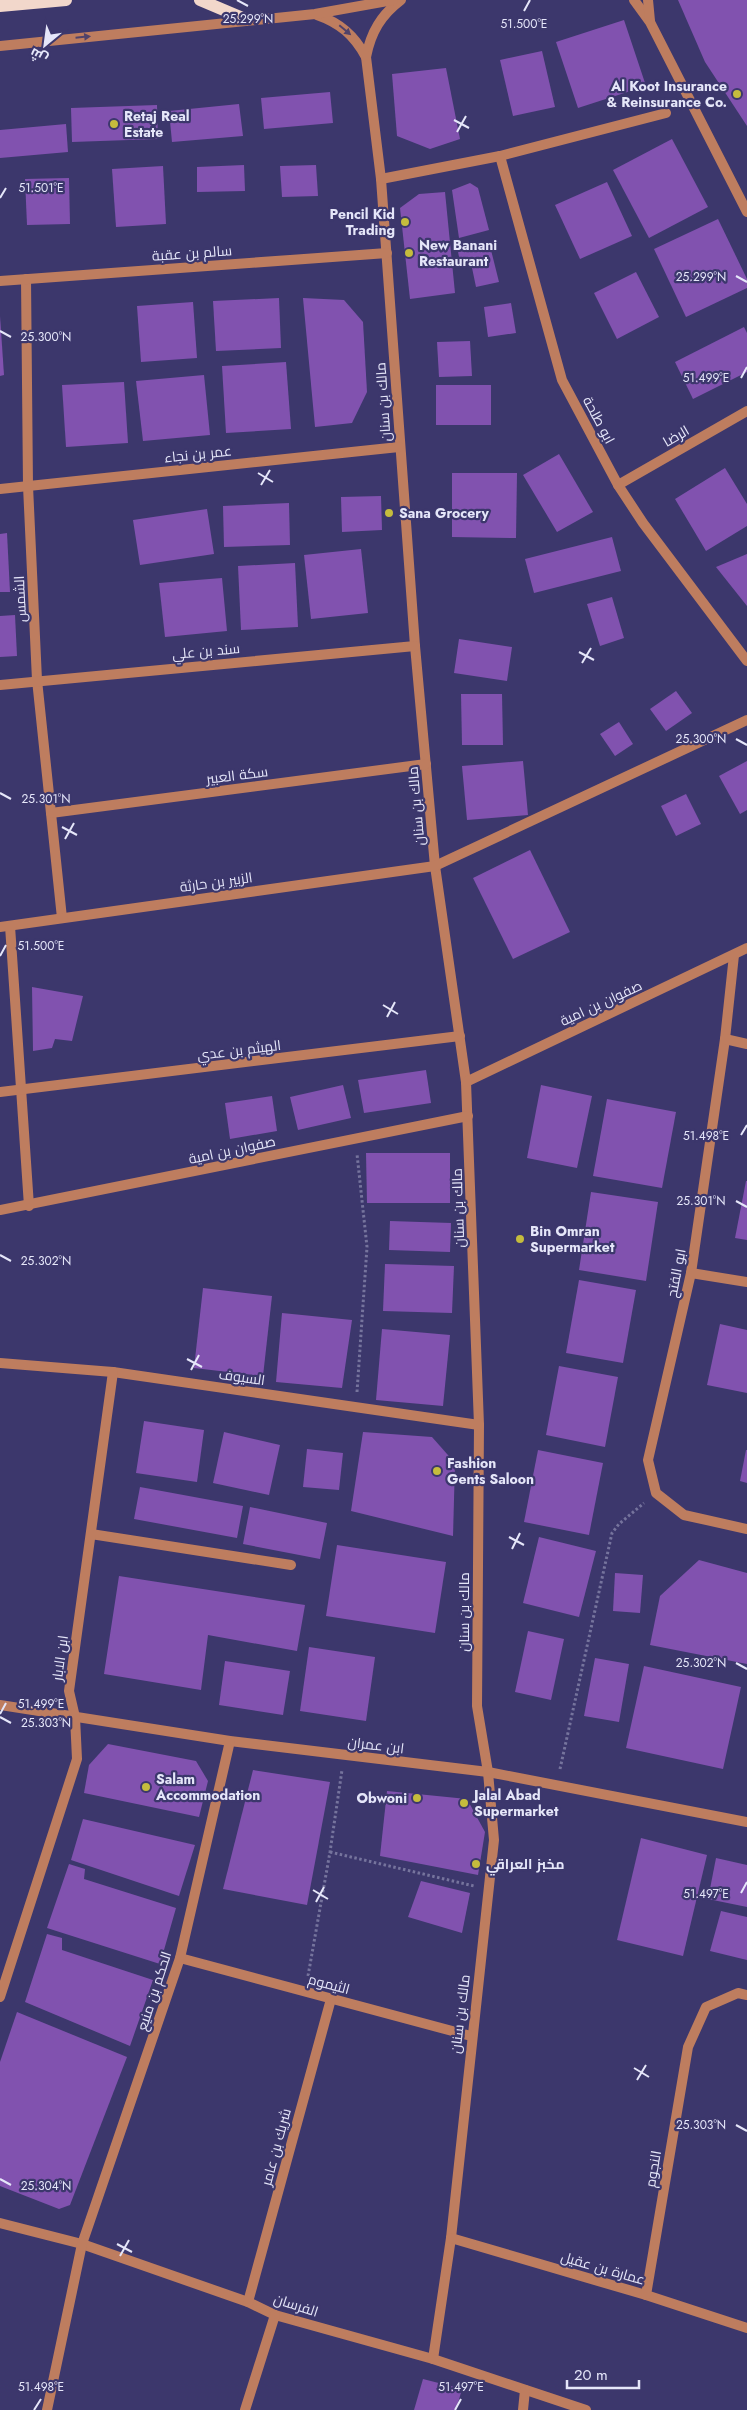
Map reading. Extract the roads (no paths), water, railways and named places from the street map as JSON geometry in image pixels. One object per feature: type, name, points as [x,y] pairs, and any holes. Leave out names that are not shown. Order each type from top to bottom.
[{"type":"main road","points":[[0,6],[66,0]]},
{"type":"main road","points":[[200,0],[245,19]]},
{"type":"street","points":[[0,46],[245,19],[315,14],[393,0]]},
{"type":"street","name":"مالك بن سنان","points":[[401,0],[389,9],[378,23],[370,39],[366,56],[381,179],[399,446],[435,866],[466,1082],[479,1425],[477,1706],[488,1772],[494,1840],[450,2238],[433,2359]]},
{"type":"street","points":[[634,0],[650,22],[747,212]]},
{"type":"street","points":[[648,0],[650,22]]},
{"type":"street","name":"مالك بن سنان","points":[[315,14],[331,20],[346,29],[358,42],[366,56]]},
{"type":"street","points":[[381,179],[500,156],[666,113]]},
{"type":"street","name":"ابو طلحة","points":[[500,156],[562,380],[618,485],[643,523],[747,661]]},
{"type":"street","name":"سالم بن عقبة","points":[[0,280],[387,253]]},
{"type":"street","name":"الشمس","points":[[26,278],[28,486],[37,680],[62,918]]},
{"type":"street","name":"الرضا","points":[[618,485],[747,412]]},
{"type":"street","name":"عمر بن نجاء","points":[[0,488],[399,446]]},
{"type":"street","name":"سند بن علي","points":[[0,685],[37,680],[415,646]]},
{"type":"street","name":"الزبير بن حارثة","points":[[5,926],[435,866],[747,720]]},
{"type":"street","name":"سكة العبير","points":[[51,813],[426,764]]},
{"type":"street","points":[[5,926],[21,1090],[29,1206]]},
{"type":"street","name":"صفوان بن امية","points":[[466,1082],[747,948]]},
{"type":"street","name":"ابو الفتح","points":[[734,955],[725,1039],[691,1273],[648,1460],[656,1493],[684,1516],[747,1529]]},
{"type":"street","name":"الهيثم بن عدي","points":[[0,1092],[460,1036]]},
{"type":"street","points":[[725,1039],[747,1044]]},
{"type":"street","name":"صفوان بن امية","points":[[0,1210],[29,1206],[468,1116]]},
{"type":"street","points":[[691,1273],[747,1282]]},
{"type":"street","name":"السيوف","points":[[0,1363],[113,1372],[479,1425]]},
{"type":"street","name":"ابن الابار","points":[[0,1997],[76,1759],[75,1717],[69,1691],[113,1372]]},
{"type":"street","points":[[90,1534],[291,1565]]},
{"type":"street","name":"ابن عمران","points":[[0,1705],[230,1741],[488,1772],[747,1822]]},
{"type":"street","name":"الحكم بن منيع","points":[[47,2410],[82,2244],[180,1958],[230,1741]]},
{"type":"street","name":"الثيموم","points":[[180,1958],[471,2036]]},
{"type":"street","name":"النجوم","points":[[646,2295],[688,2047],[706,2008],[738,1993],[747,1995]]},
{"type":"street","name":"شريك بن عامر","points":[[248,2302],[331,1999]]},
{"type":"street","name":"الفرسان","points":[[0,2223],[82,2244],[248,2302],[275,2315],[433,2359],[586,2410]]},
{"type":"street","name":"عمارة بن عقيل","points":[[450,2238],[646,2295],[747,2328]]},
{"type":"street","points":[[245,2410],[275,2315]]},
{"type":"street","points":[[523,2410],[525,2390]]},
{"type":"place","name":"Al Koot Insurance & Reinsurance Co.","points":[[737,94]]},
{"type":"place","name":"Retaj Real Estate","points":[[114,124]]},
{"type":"place","name":"Pencil Kid Trading","points":[[405,222]]},
{"type":"place","name":"New Banani Restaurant","points":[[409,253]]},
{"type":"place","name":"Sana Grocery","points":[[389,513]]},
{"type":"place","name":"Bin Omran Supermarket","points":[[520,1239]]},
{"type":"place","name":"Fashion Gents Saloon","points":[[437,1471]]},
{"type":"place","name":"Salam Accommodation","points":[[146,1787]]},
{"type":"place","name":"Obwoni","points":[[417,1798]]},
{"type":"place","name":"Jalal Abad Supermarket","points":[[464,1803]]},
{"type":"place","name":"مخبز العراقي","points":[[476,1864]]}]
